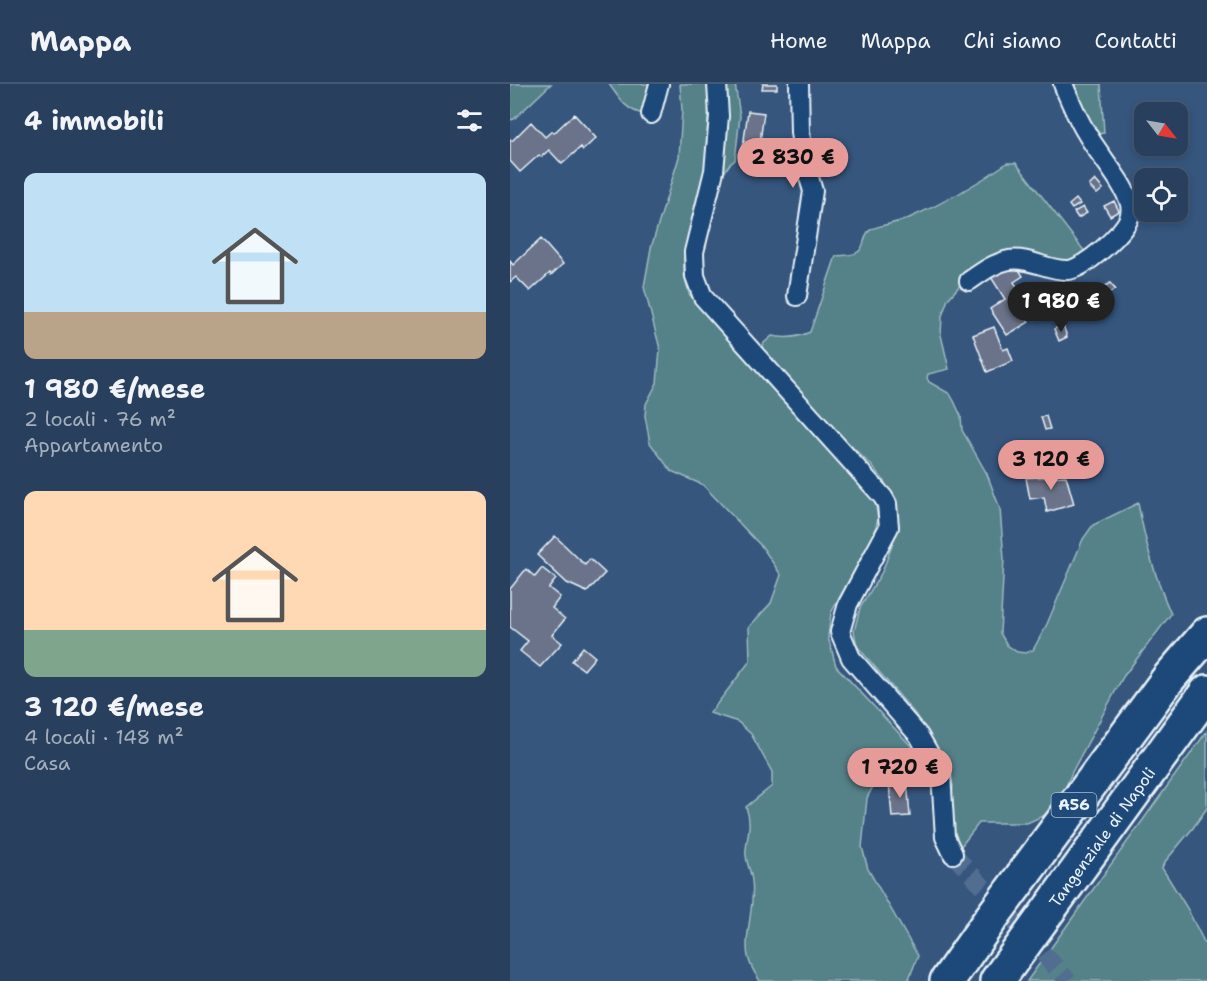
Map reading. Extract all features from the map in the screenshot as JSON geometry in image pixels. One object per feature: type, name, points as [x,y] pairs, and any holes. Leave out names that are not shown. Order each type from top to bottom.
[{"type":"highway","name":"A56","points":[[947,981],[1168,679],[1207,634]]},
{"type":"highway","name":"Tangenziale di Napoli","points":[[997,981],[1207,692]]},
{"type":"street","points":[[651,114],[659,84]]},
{"type":"street","points":[[717,84],[719,116],[714,171],[694,252],[695,276],[703,297],[887,504],[889,527],[848,604],[840,632],[851,658],[919,736],[941,774],[945,837],[953,854]]},
{"type":"street","points":[[797,296],[813,191],[804,161],[800,132],[799,84]]},
{"type":"street","points":[[969,281],[990,266],[1010,260],[1027,261],[1049,268],[1070,270],[1088,262],[1129,219],[1131,210],[1129,201],[1109,166],[1086,133],[1063,84]]},
{"type":"green space","points":[[510,84],[551,84],[514,119],[510,120]]},
{"type":"green space","points":[[609,84],[654,84],[644,114],[628,107]]},
{"type":"green space","points":[[680,84],[707,84],[709,103],[705,167],[684,254],[684,274],[689,294],[862,484],[875,502],[878,518],[874,535],[831,613],[828,637],[836,666],[911,746],[923,766],[878,777],[867,798],[862,847],[868,869],[918,956],[908,981],[760,981],[749,960],[747,943],[753,890],[746,857],[749,823],[746,807],[772,786],[772,772],[751,734],[738,722],[710,713],[750,661],[749,627],[771,603],[781,575],[763,548],[703,485],[671,471],[650,443],[645,416],[646,404],[657,383],[660,349],[644,287],[651,248],[679,157],[682,110]]},
{"type":"green space","points":[[722,84],[735,84],[740,116],[735,160],[729,165],[718,183]]},
{"type":"green space","points":[[1069,84],[1101,84],[1104,133],[1096,134]]},
{"type":"green space","points":[[1007,163],[1016,163],[1089,257],[1081,263],[1029,257],[963,282],[948,299],[942,316],[941,335],[949,369],[928,374],[927,378],[929,382],[950,394],[954,401],[961,416],[962,430],[987,474],[1000,509],[1004,559],[1000,633],[1007,645],[1017,652],[1026,653],[1033,650],[1047,624],[1083,539],[1093,525],[1138,503],[1151,560],[1171,614],[1123,677],[1072,772],[1056,810],[1027,823],[979,823],[961,846],[954,838],[951,804],[953,786],[949,771],[915,714],[857,646],[854,631],[860,608],[882,572],[892,546],[897,526],[894,502],[884,481],[872,466],[796,393],[760,353],[764,343],[772,336],[801,336],[810,332],[836,256],[858,252],[872,229],[907,219],[933,207]]},
{"type":"green space","points":[[1207,731],[1207,808],[1162,868],[1187,908],[1207,948],[1207,981],[1027,981]]},
{"type":"building","points":[[763,84],[777,84],[777,89],[762,89]]},
{"type":"building","points":[[748,111],[764,113],[758,156],[742,154]]},
{"type":"building","points":[[574,114],[596,138],[583,150],[581,147],[562,164],[549,150],[541,157],[539,155],[520,172],[510,161],[510,139],[512,141],[531,122],[545,137],[552,131],[554,133]]},
{"type":"building","points":[[1095,180],[1103,189],[1097,194],[1089,186]]},
{"type":"building","points":[[1076,199],[1080,204],[1072,209],[1069,205]]},
{"type":"building","points":[[1114,201],[1119,211],[1110,216],[1104,206]]},
{"type":"building","points":[[1083,207],[1087,213],[1078,218],[1074,212]]},
{"type":"building","points":[[541,239],[563,264],[530,291],[516,277],[510,282],[510,261],[513,265]]},
{"type":"building","points":[[1014,262],[1023,276],[1014,282],[1029,307],[1022,311],[1029,322],[1007,335],[990,309],[1005,299],[991,277]]},
{"type":"building","points":[[1110,283],[1115,289],[1106,296],[1101,289]]},
{"type":"building","points":[[1053,296],[1062,316],[1053,320],[1049,312],[1035,319],[1030,307]]},
{"type":"building","points":[[1063,325],[1067,337],[1059,341],[1054,329]]},
{"type":"building","points":[[994,327],[1003,350],[1008,348],[1013,361],[987,372],[973,335]]},
{"type":"building","points":[[1046,416],[1050,429],[1045,430],[1041,417]]},
{"type":"building","points":[[1066,476],[1074,504],[1047,512],[1044,497],[1030,499],[1026,478]]},
{"type":"building","points":[[555,536],[585,565],[590,559],[605,573],[587,592],[567,583],[537,555]]},
{"type":"building","points":[[542,568],[556,579],[549,588],[560,597],[552,608],[565,619],[552,635],[562,643],[540,667],[520,651],[528,641],[510,627],[510,589],[526,569],[535,577]]},
{"type":"building","points":[[583,647],[595,657],[584,670],[572,661]]},
{"type":"building","points":[[907,780],[910,816],[892,817],[889,782]]},
{"type":"tunnel","points":[[953,854],[1068,981]]}]
